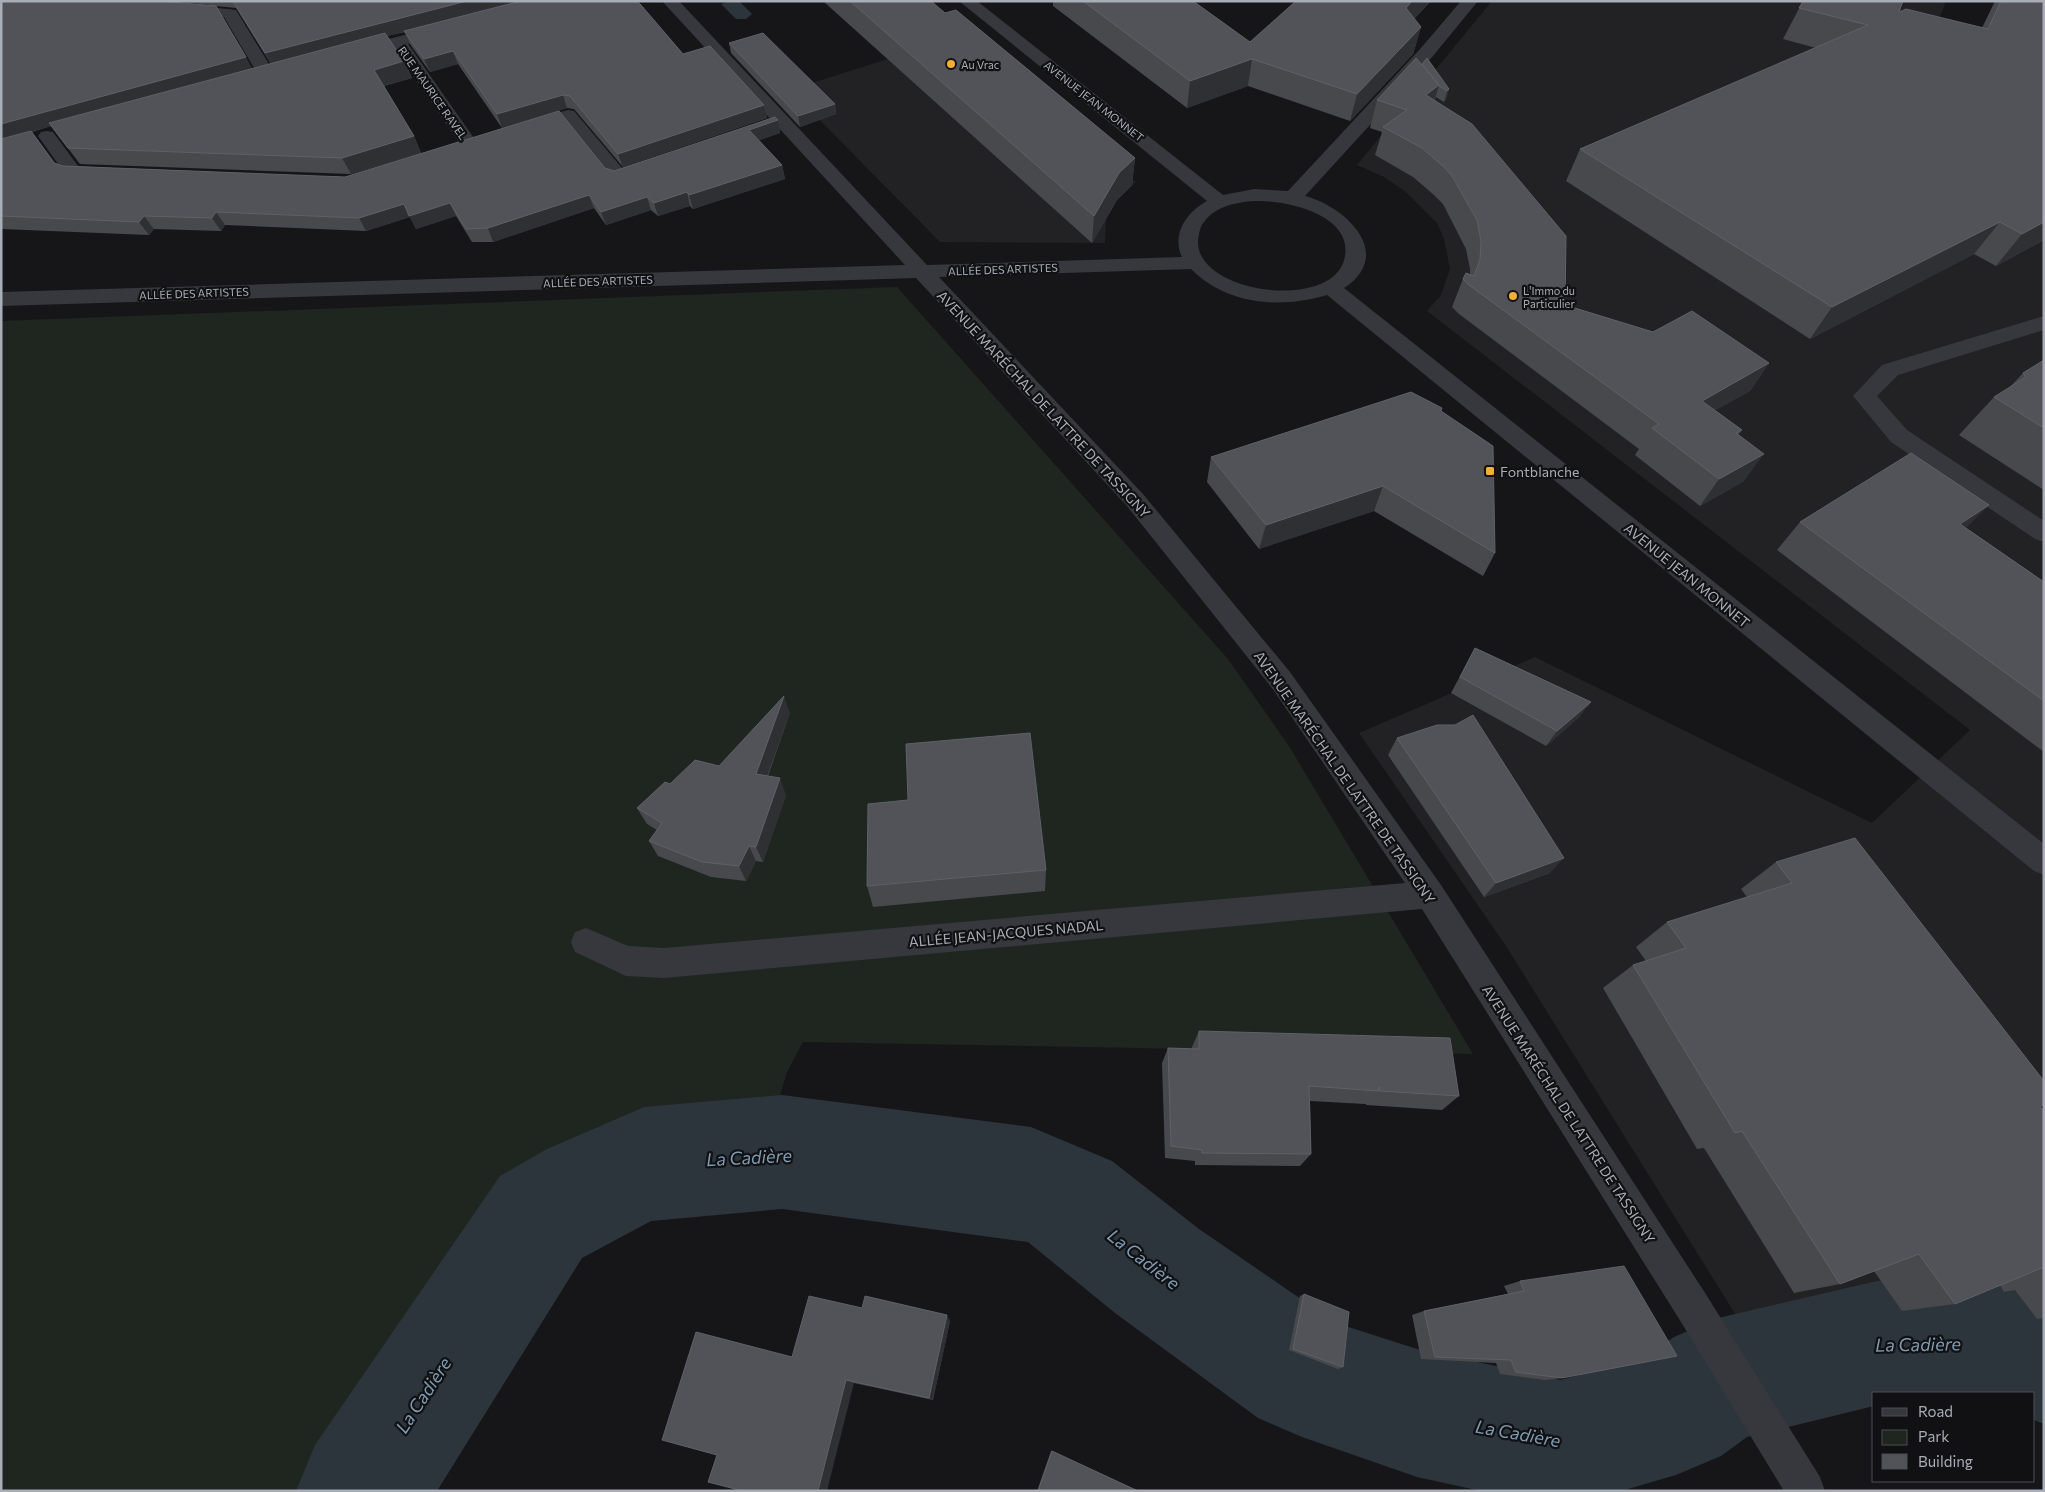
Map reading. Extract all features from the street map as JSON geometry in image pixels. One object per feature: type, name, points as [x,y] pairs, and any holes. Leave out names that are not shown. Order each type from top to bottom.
[{"type":"street","name":"AVENUE MARÉCHAL DE LATTRE DE TASSIGNY","points":[[670,1],[1056,413],[1153,523],[1281,680],[1430,895],[1694,1309],[1806,1491]]},
{"type":"street","name":"AVENUE JEAN MONNET","points":[[967,1],[1220,202]]},
{"type":"street","points":[[1292,198],[1427,52],[1470,1]]},
{"type":"street","points":[[164,7],[230,13],[266,74]]},
{"type":"street","points":[[341,56],[465,24]]},
{"type":"street","name":"RUE MAURICE RAVEL","points":[[398,42],[469,144]]},
{"type":"street","points":[[247,80],[285,70]]},
{"type":"street","points":[[514,131],[568,116],[618,176],[663,160]]},
{"type":"street","points":[[763,127],[781,121]]},
{"type":"street","points":[[29,140],[66,130]]},
{"type":"street","points":[[47,136],[73,171],[123,173]]},
{"type":"street","name":"RUE MAURICE RAVEL","points":[[451,150],[487,139]]},
{"type":"street","points":[[1254,195],[1292,198],[1323,209],[1340,220],[1350,233],[1356,246],[1356,258],[1352,269],[1342,279],[1330,287],[1295,297],[1271,297],[1238,290],[1213,279],[1195,263],[1187,246],[1190,226],[1201,213],[1220,202],[1254,195]]},
{"type":"street","name":"ALLÉE DES ARTISTES","points":[[1,299],[1195,263]]},
{"type":"street","name":"AVENUE JEAN MONNET","points":[[1330,287],[2044,862]]},
{"type":"street","points":[[2044,322],[1890,370],[1864,396],[1899,436],[2044,533]]},
{"type":"street","name":"ALLÉE JEAN-JACQUES NADAL","points":[[586,942],[626,961],[664,963],[1430,895]]},
{"type":"shaded area","points":[[739,1],[752,14],[746,19],[736,19],[721,4]]},
{"type":"shaded area","points":[[1492,1],[1946,1],[1893,139],[2044,219],[2044,1350],[2010,1332],[1881,1332],[1757,1349],[1506,946],[1359,733],[1535,657],[1872,823],[1970,730],[1427,311],[1441,295],[1450,269],[1444,239],[1437,223],[1406,192],[1384,177],[1357,165]]},
{"type":"shaded area","points":[[963,35],[1136,182],[1117,200],[1106,220],[1105,243],[940,242],[790,90]]},
{"type":"green space","points":[[897,287],[1228,659],[1289,746],[1473,1054],[803,1042],[787,1072],[766,1142],[700,1140],[643,1150],[580,1182],[532,1216],[348,1491],[1,1491],[1,321]]},
{"type":"building","points":[[1,1],[161,1],[216,6],[246,57],[1,124]]},
{"type":"building","points":[[233,1],[467,1],[265,53]]},
{"type":"building","points":[[521,1],[637,1],[683,54],[710,46],[764,105],[618,154],[570,96],[563,95],[497,114],[453,51],[424,59],[404,31]]},
{"type":"building","points":[[850,1],[931,1],[945,13],[956,10],[1135,158],[1119,173],[1094,216]]},
{"type":"building","points":[[1083,1],[1193,1],[1250,42],[1296,1],[1412,1],[1406,8],[1421,27],[1357,94],[1252,59],[1190,81]]},
{"type":"building","points":[[1803,1],[1903,1],[1899,12],[1906,9],[1988,29],[2001,1],[2044,1],[2044,222],[2022,234],[2000,222],[1832,307],[1580,149],[1868,25],[1799,8]]},
{"type":"building","points":[[385,33],[404,61],[374,70],[414,136],[342,158],[68,148],[49,123]]},
{"type":"building","points":[[763,33],[835,104],[798,116],[729,43]]},
{"type":"building","points":[[1416,58],[1439,85],[1426,95],[1472,124],[1566,236],[1565,305],[1653,332],[1692,311],[1769,363],[1702,401],[1742,430],[1736,433],[1764,454],[1719,479],[1652,428],[1659,424],[1463,279],[1466,273],[1474,276],[1480,260],[1481,241],[1477,220],[1452,176],[1444,167],[1422,148],[1383,127],[1407,110],[1377,100]]},
{"type":"building","points":[[1427,58],[1449,89],[1447,91],[1439,86],[1422,64]]},
{"type":"building","points":[[559,111],[605,168],[614,171],[775,117],[778,120],[749,130],[782,165],[689,195],[687,192],[654,203],[647,197],[601,212],[589,195],[488,228],[466,229],[450,203],[409,216],[404,204],[359,218],[216,212],[212,218],[144,216],[139,222],[1,216],[1,139],[31,131],[54,163],[63,166],[345,177]]},
{"type":"building","points":[[2044,360],[2044,428],[1994,397],[2026,377],[2023,373]]},
{"type":"building","points":[[1411,392],[1442,408],[1441,411],[1493,446],[1495,553],[1383,486],[1266,525],[1211,457]]},
{"type":"building","points":[[1911,453],[1989,505],[1960,524],[2044,582],[2044,701],[1800,522]]},
{"type":"building","points":[[1475,648],[1591,702],[1557,731],[1460,677]]},
{"type":"building","points":[[784,696],[756,774],[780,778],[756,847],[749,846],[739,866],[702,862],[649,841],[662,823],[637,808],[665,782],[670,784],[695,760],[719,766]]},
{"type":"building","points":[[1473,715],[1564,858],[1496,883],[1397,738],[1437,725],[1455,725]]},
{"type":"building","points":[[1030,733],[1046,870],[867,886],[868,804],[908,800],[906,744]]},
{"type":"building","points":[[1855,838],[2044,1081],[2044,1105],[2040,1106],[2044,1112],[2044,1267],[1955,1304],[1919,1254],[1840,1284],[1742,1131],[1735,1133],[1633,965],[1686,948],[1667,922],[1792,883],[1776,862]]},
{"type":"building","points":[[1199,1031],[1450,1038],[1459,1096],[1380,1091],[1379,1087],[1379,1091],[1309,1086],[1311,1154],[1202,1153],[1202,1150],[1171,1146],[1168,1048],[1199,1049]]},
{"type":"building","points":[[1624,1266],[1677,1356],[1562,1378],[1516,1372],[1511,1360],[1435,1357],[1424,1311],[1524,1291],[1520,1281]]},
{"type":"building","points":[[1304,1294],[1349,1312],[1343,1367],[1293,1349]]},
{"type":"building","points":[[809,1296],[862,1308],[865,1296],[947,1315],[929,1398],[846,1380],[818,1491],[743,1491],[708,1482],[717,1455],[662,1440],[696,1332],[792,1357]]},
{"type":"building","points":[[1052,1451],[1138,1491],[1038,1491]]},
{"type":"waterway","name":"La Cadière","points":[[361,1491],[541,1217],[586,1191],[644,1164],[782,1152],[1031,1185],[1071,1202],[1157,1271],[1302,1374],[1417,1413],[1561,1444],[1676,1411],[1718,1381],[1877,1343],[1949,1342],[2007,1347],[2044,1362]]},
{"type":"place","name":"Au Vrac","points":[[951,64]]},
{"type":"place","name":"L'Immo du Particulier","points":[[1513,296]]},
{"type":"place","name":"Fontblanche","points":[[1490,471]]}]
